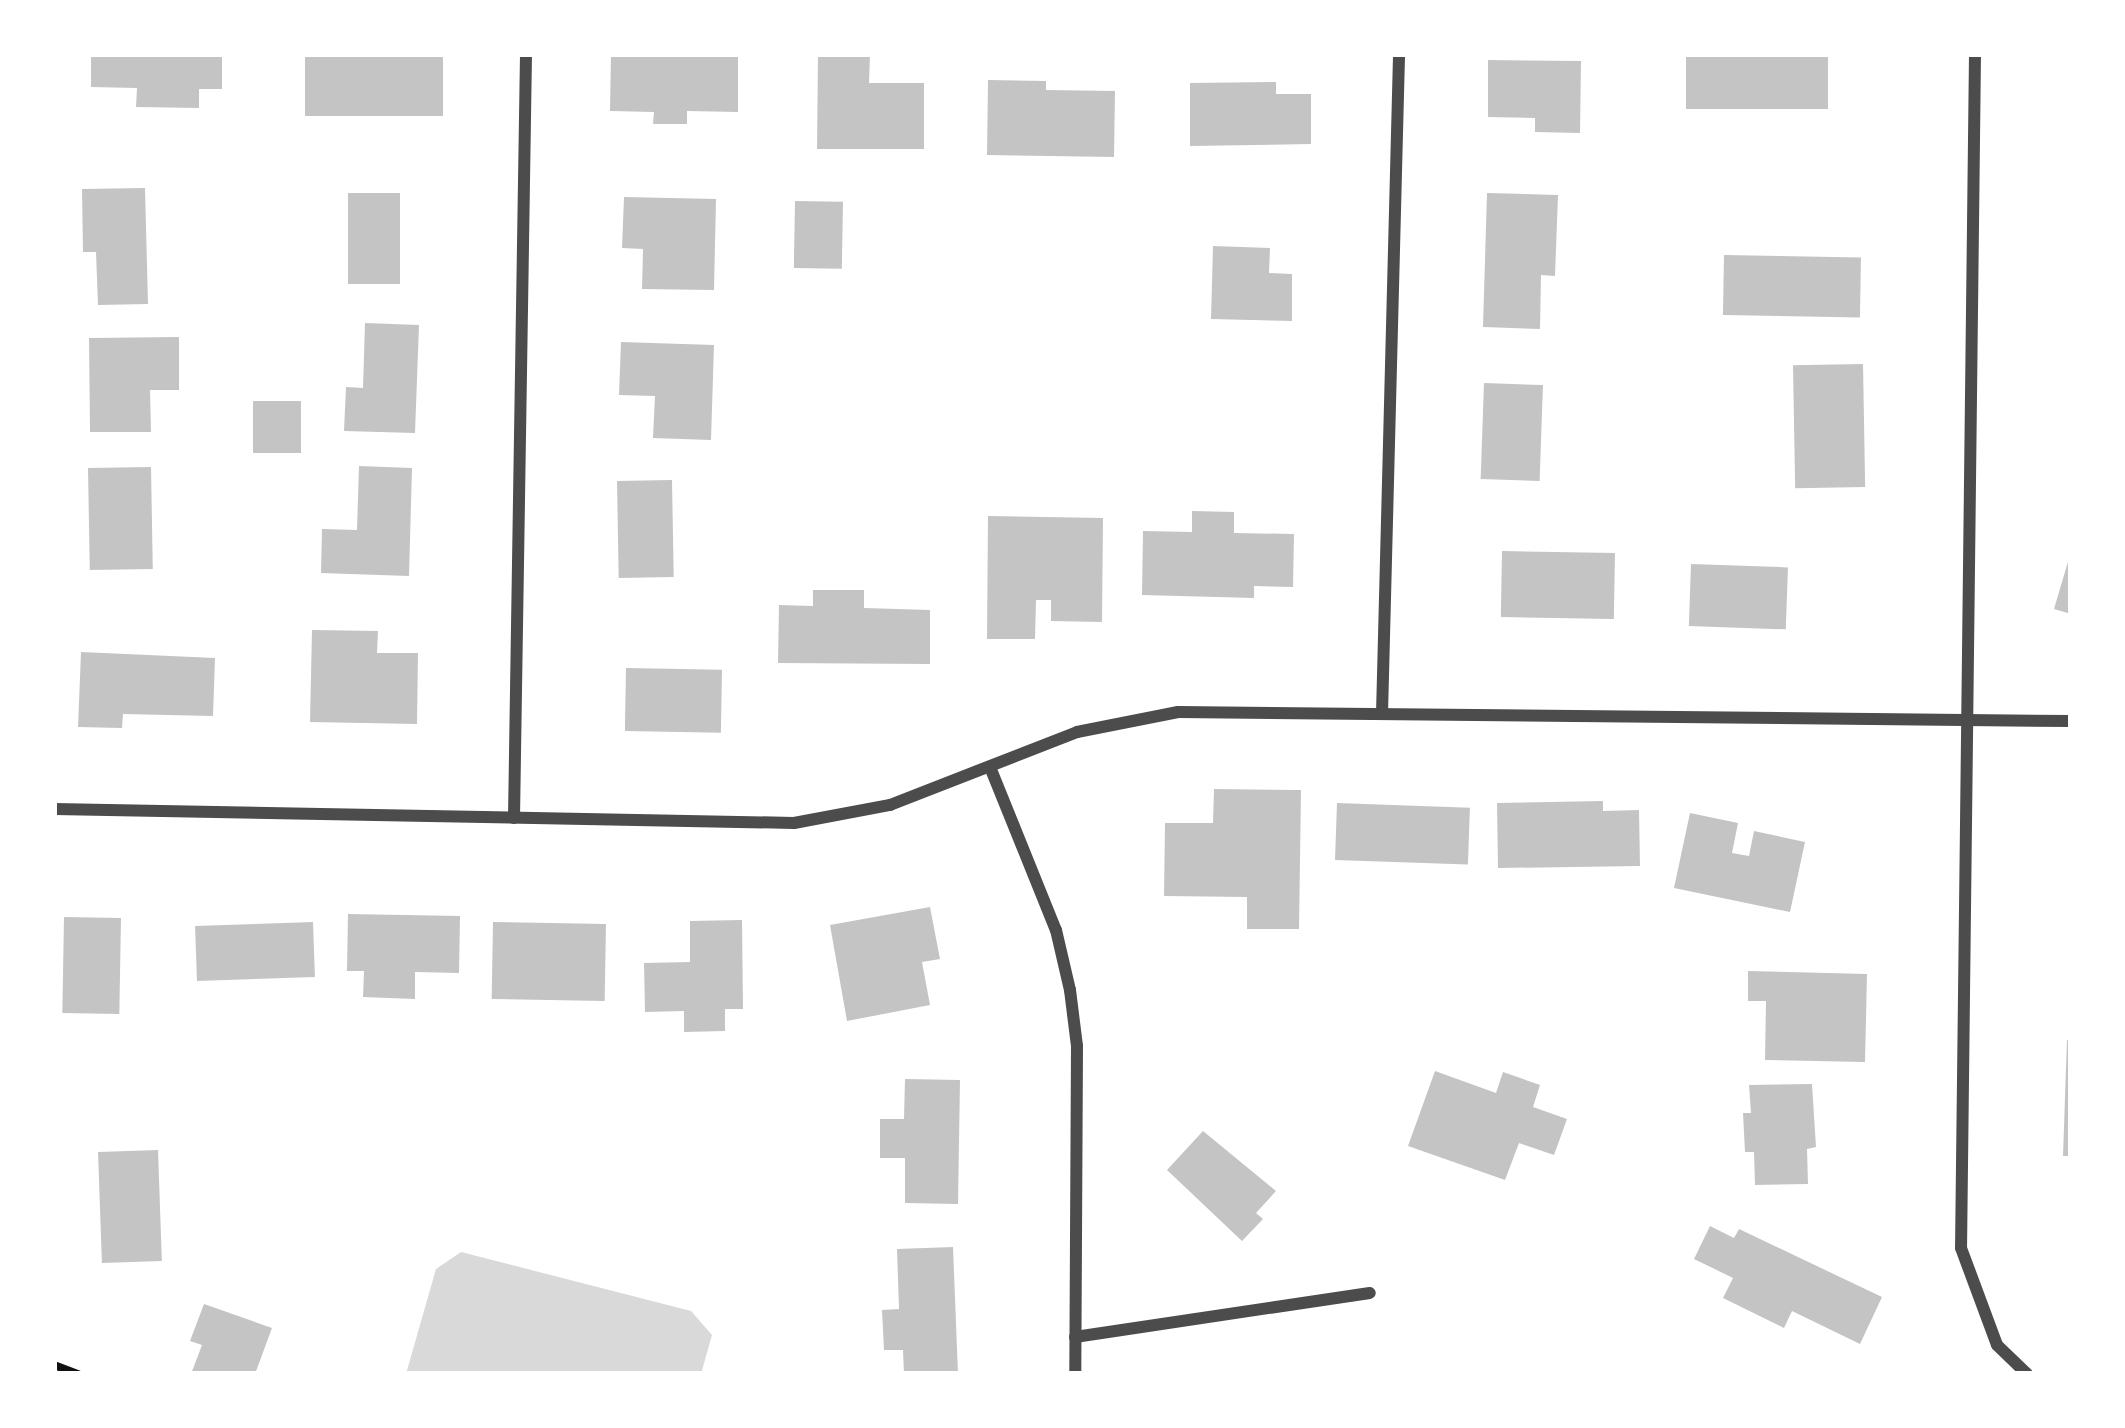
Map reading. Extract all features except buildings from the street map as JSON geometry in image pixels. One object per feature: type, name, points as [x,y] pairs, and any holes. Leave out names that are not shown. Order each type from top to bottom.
[{"type":"street","points":[[514,818],[526,54]]},
{"type":"street","points":[[1382,714],[1399,54]]},
{"type":"street","points":[[1975,54],[1961,1248],[1997,1345],[2027,1374]]},
{"type":"street","points":[[54,809],[794,823],[890,806],[1077,732],[1178,712],[2071,721]]},
{"type":"street","points":[[990,766],[1056,930],[1070,990],[1077,1046],[1075,1374]]},
{"type":"street","points":[[1075,1337],[1370,1293]]},
{"type":"path","points":[[54,1365],[78,1374]]},
{"type":"shaded area","points":[[461,1252],[691,1311],[712,1335],[701,1374],[406,1374],[436,1269]]}]
